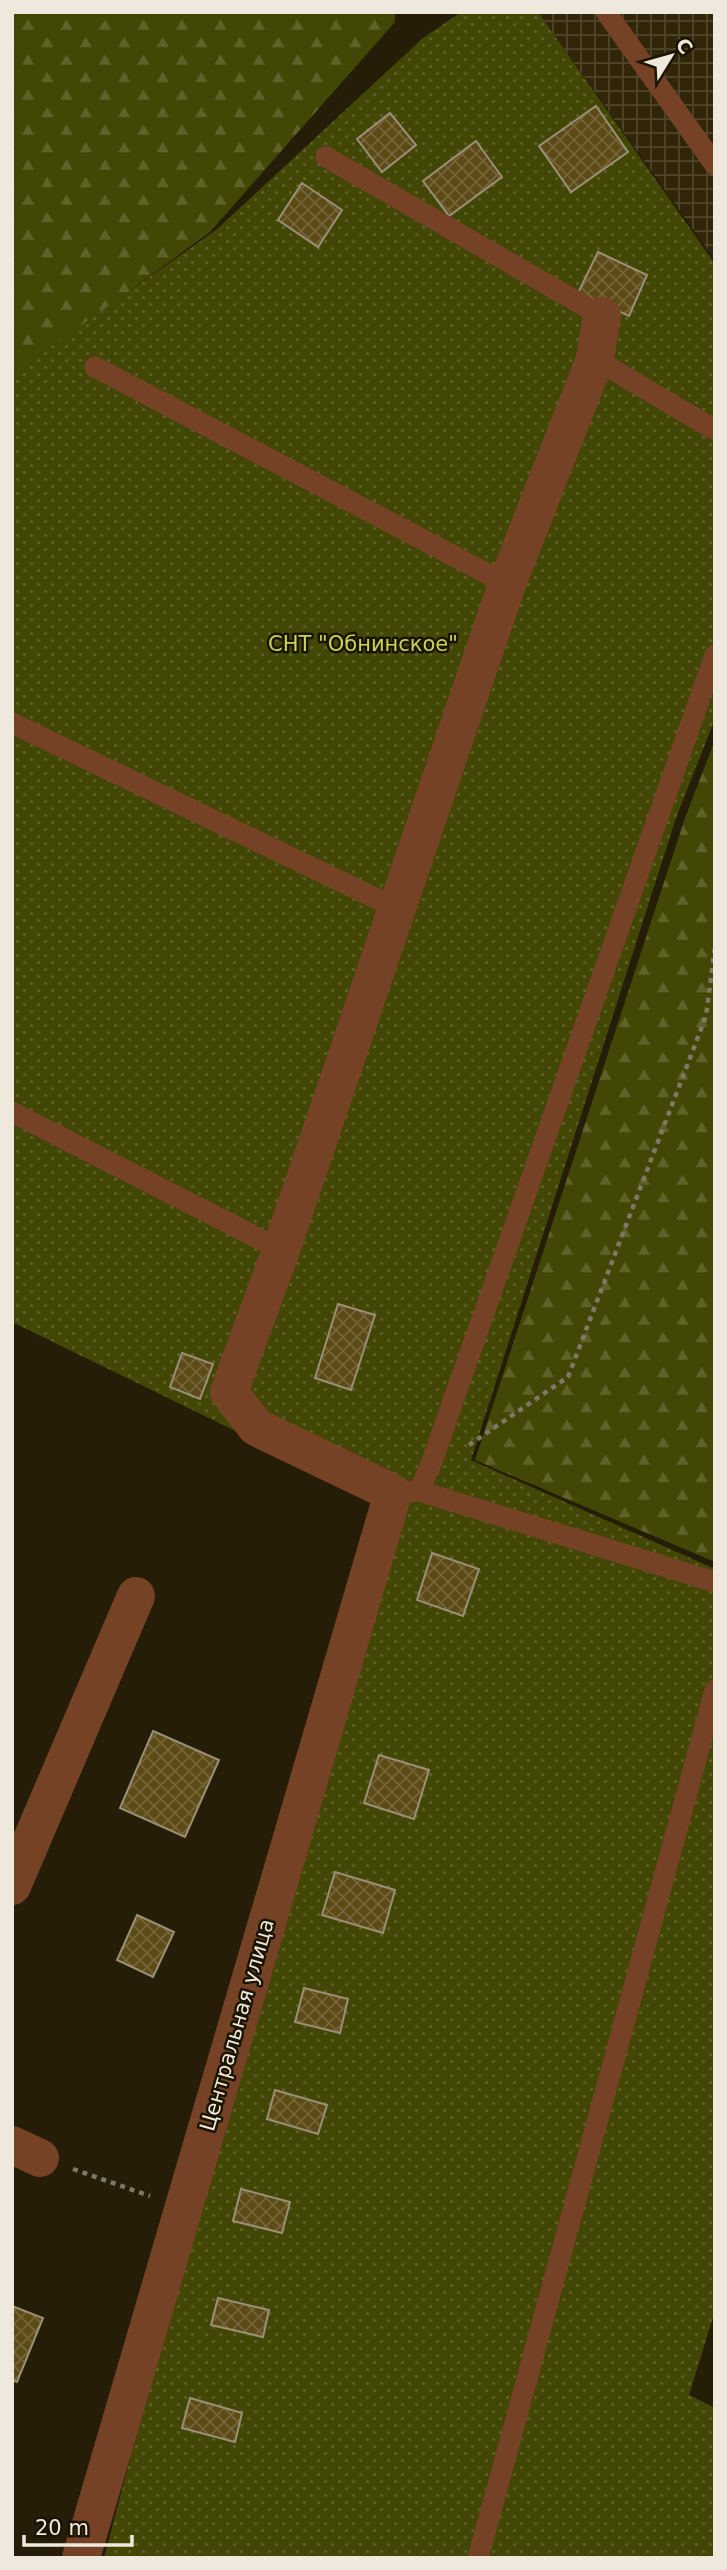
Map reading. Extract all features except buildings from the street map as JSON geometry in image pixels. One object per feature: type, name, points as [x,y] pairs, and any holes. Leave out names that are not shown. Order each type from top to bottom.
[{"type":"street","points":[[406,1492],[256,1427],[229,1392],[281,1250],[508,584],[595,359],[602,316]]},
{"type":"street","name":"Центральная улица","points":[[81,2558],[182,2214],[406,1492]]},
{"type":"street","points":[[12,1886],[136,1595]]},
{"type":"lane","points":[[607,12],[715,165]]},
{"type":"lane","points":[[326,158],[602,316]]},
{"type":"lane","points":[[595,359],[715,430]]},
{"type":"lane","points":[[95,367],[508,584]]},
{"type":"lane","points":[[715,655],[430,1464],[406,1492],[715,1582]]},
{"type":"lane","points":[[12,723],[398,909]]},
{"type":"lane","points":[[12,1112],[281,1250]]},
{"type":"lane","points":[[478,2558],[715,1689]]},
{"type":"path","points":[[430,1464],[471,1444],[568,1377],[706,1016],[715,947]]},
{"type":"path","points":[[26,2151],[158,2199],[182,2214]]},
{"type":"shaded area","points":[[538,12],[715,12],[715,260]]},
{"type":"green space","points":[[12,12],[395,12],[395,22],[210,232],[12,377]]},
{"type":"green space","name":"СНТ \"Обнинское\"","points":[[461,12],[538,12],[715,264],[715,719],[676,818],[471,1460],[715,1569],[715,2311],[689,2395],[715,2408],[715,2558],[104,2558],[381,1502],[12,1322],[12,374],[216,230],[423,38]]},
{"type":"green space","points":[[715,740],[715,1562],[475,1460],[685,818]]}]
